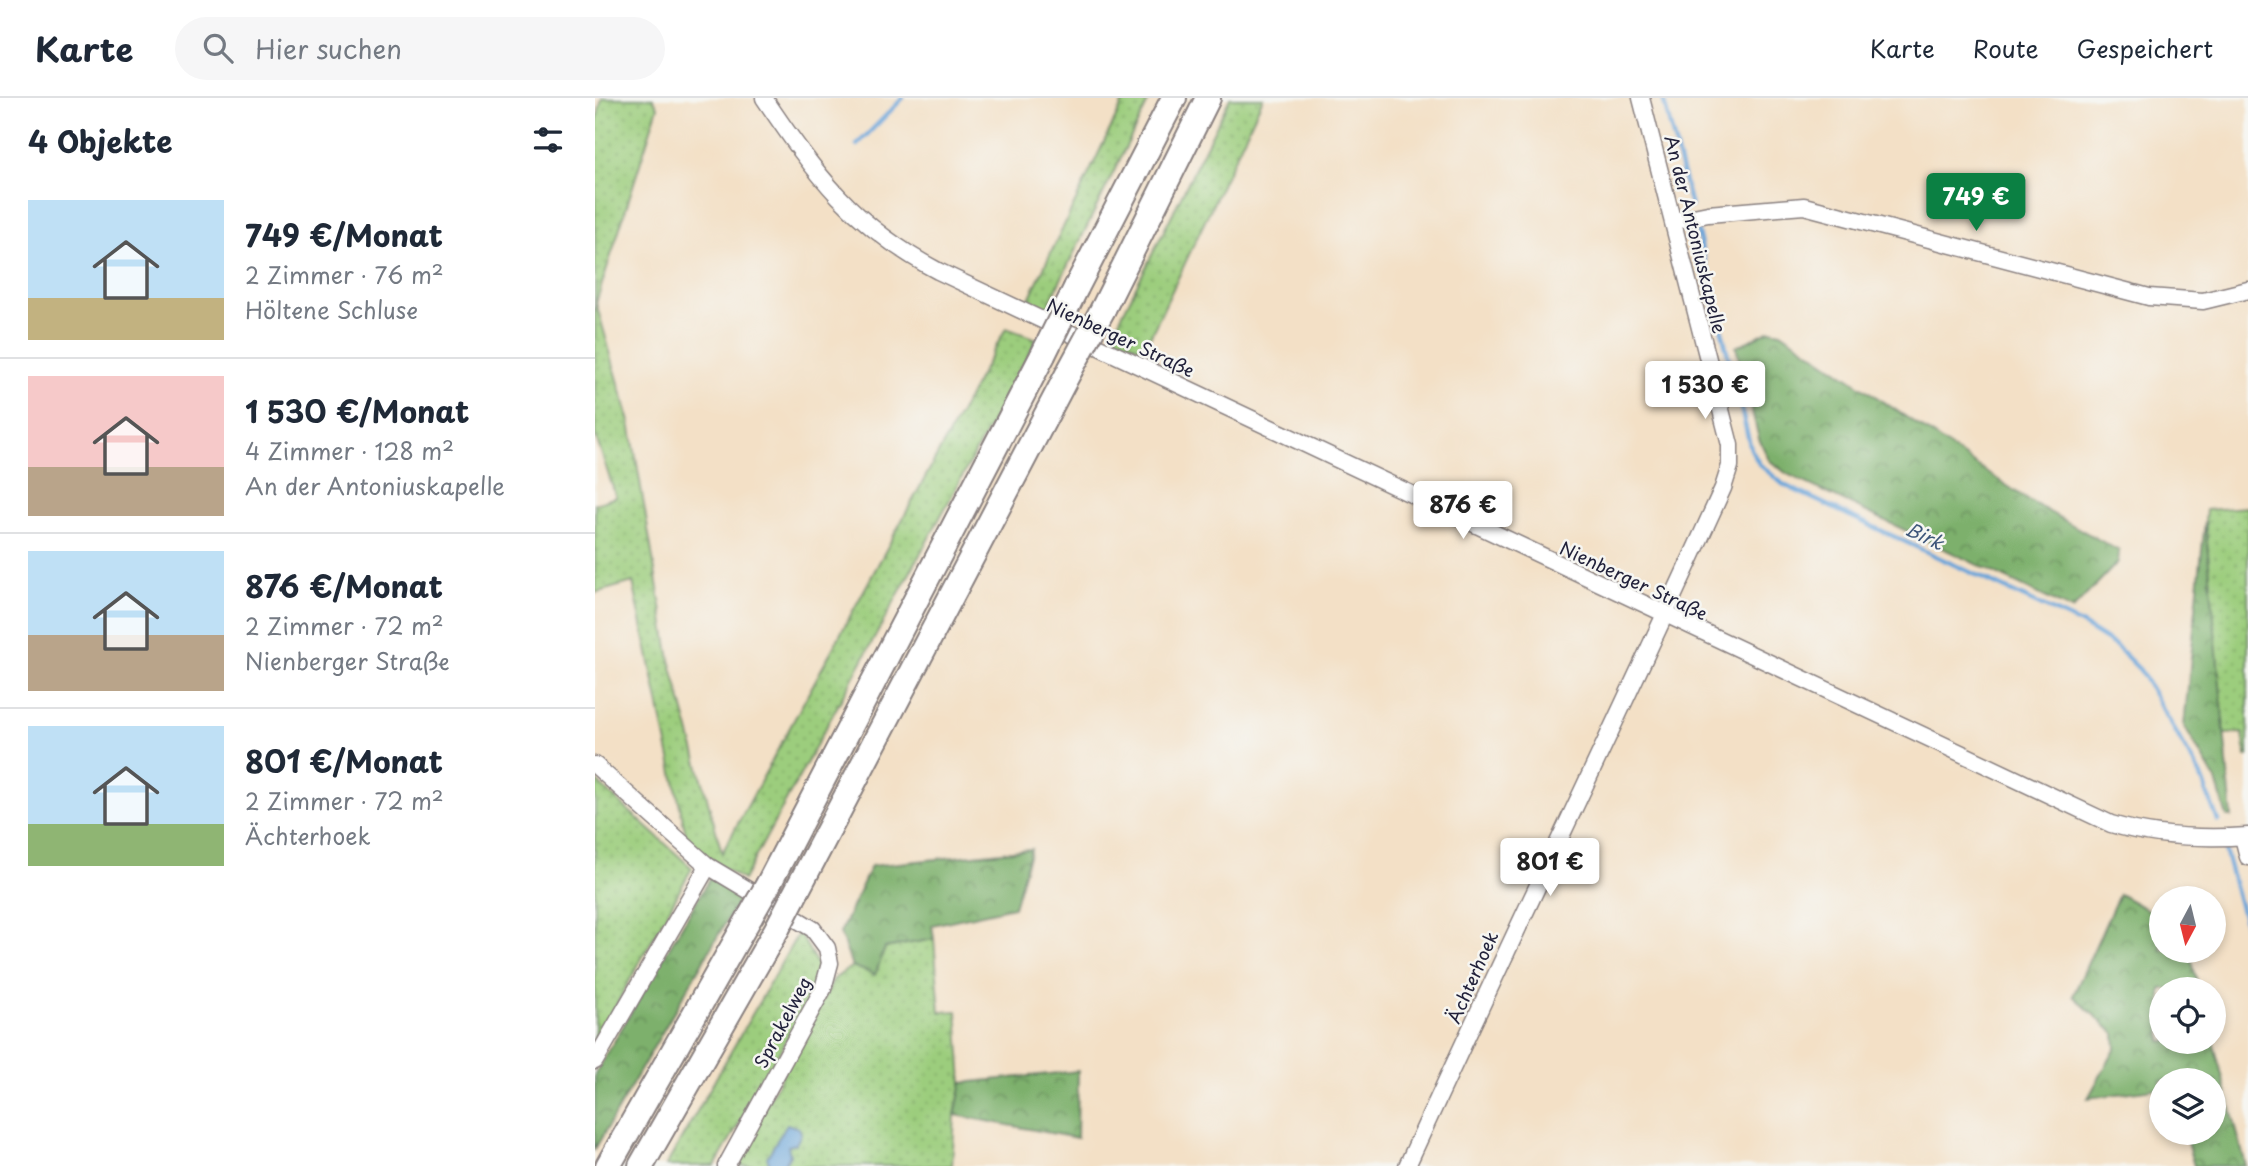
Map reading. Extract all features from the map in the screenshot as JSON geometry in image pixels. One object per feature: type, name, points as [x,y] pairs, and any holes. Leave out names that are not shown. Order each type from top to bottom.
[{"type":"highway","points":[[608,1166],[768,886],[1174,98]]},
{"type":"highway","points":[[641,1166],[778,927],[1103,309],[1208,98]]},
{"type":"street","name":"Nienberger Straße","points":[[764,98],[831,191],[869,228],[912,258],[1665,616],[2111,824],[2138,832],[2178,836],[2245,837]]},
{"type":"street","name":"An der Antoniuskapelle","points":[[1641,98],[1678,220],[1730,445],[1730,466],[1723,488],[1665,616]]},
{"type":"street","points":[[1678,220],[1708,214],[1804,206],[2149,298],[2203,302],[2248,290]]},
{"type":"street","name":"Ächterhoek","points":[[1407,1166],[1510,939],[1665,616]]},
{"type":"street","name":"Sprakelweg","points":[[595,765],[708,866],[813,929],[827,948],[830,963],[823,989],[726,1166]]},
{"type":"street","points":[[2245,837],[2248,857]]},
{"type":"street","points":[[595,1061],[708,866]]},
{"type":"green space","points":[[602,98],[653,98],[658,107],[596,303],[630,422],[670,660],[722,853],[1006,328],[1037,339],[743,880],[709,859],[687,840],[633,582],[595,593],[595,504],[616,497],[595,434],[595,129]]},
{"type":"green space","points":[[1125,98],[1150,98],[1043,316],[1025,307]]},
{"type":"green space","points":[[1230,98],[1263,98],[1144,350],[1112,335]]},
{"type":"green space","points":[[1770,330],[1781,332],[2028,500],[2119,551],[2118,562],[2072,610],[1787,474],[1769,460],[1759,439],[1736,347]]},
{"type":"green space","points":[[2248,507],[2246,756],[2243,733],[2224,734],[2205,520],[2206,510]]},
{"type":"green space","points":[[2205,520],[2232,817],[2227,817],[2216,781],[2184,726]]},
{"type":"green space","points":[[595,780],[692,868],[595,1043]]},
{"type":"green space","points":[[1031,849],[1014,907],[932,925],[934,939],[885,948],[875,975],[852,966],[840,933],[871,866]]},
{"type":"green space","points":[[710,878],[739,899],[595,1149],[595,1074]]},
{"type":"green space","points":[[2119,894],[2149,910],[2149,963],[2192,963],[2196,977],[2149,977],[2149,1054],[2216,1054],[2220,1068],[2149,1068],[2149,1090],[2088,1098],[2116,1048],[2115,1034],[2073,996]]},
{"type":"green space","points":[[799,932],[823,975],[715,1166],[666,1166]]},
{"type":"green space","points":[[934,939],[940,1012],[957,1011],[962,1083],[955,1115],[952,1166],[733,1166],[834,979],[852,966],[875,974],[885,948]]},
{"type":"green space","points":[[1078,1071],[1077,1138],[955,1115],[962,1083]]},
{"type":"green space","points":[[2226,1090],[2246,1166],[2194,1166],[2188,1145],[2226,1145]]},
{"type":"water","points":[[787,1124],[799,1128],[801,1134],[796,1144],[788,1146],[790,1155],[783,1166],[770,1166],[767,1157]]},
{"type":"waterway","points":[[857,145],[903,98]]},
{"type":"waterway","name":"Birk","points":[[1663,98],[1691,206]]},
{"type":"waterway","name":"Birk","points":[[1697,229],[1751,449],[1759,464],[1784,485],[2081,624],[2116,646],[2140,670],[2200,774],[2218,821]]},
{"type":"waterway","name":"Birk","points":[[2225,850],[2248,934]]}]
